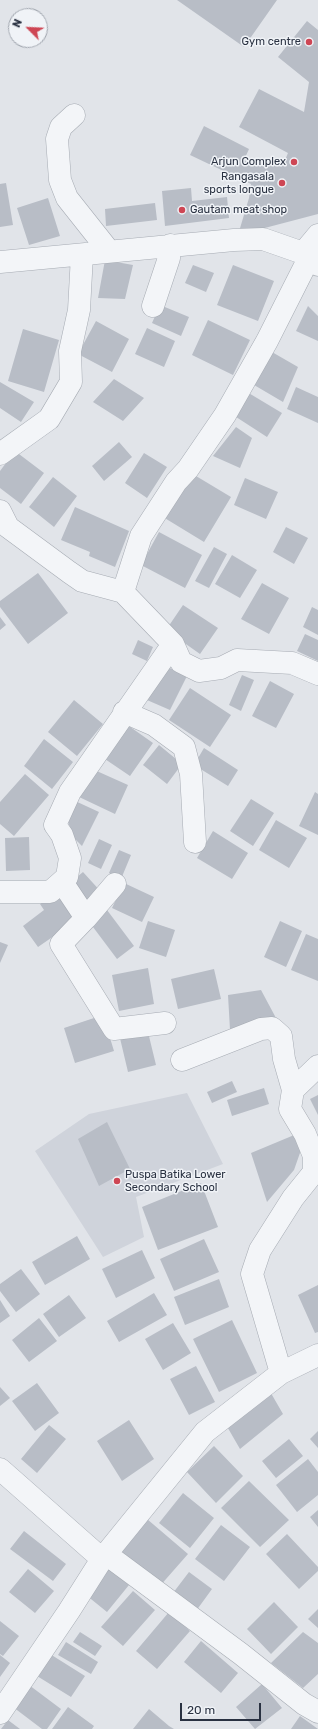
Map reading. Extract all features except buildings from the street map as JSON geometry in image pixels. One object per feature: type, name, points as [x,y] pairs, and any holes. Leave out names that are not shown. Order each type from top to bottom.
[{"type":"street","points":[[74,115],[61,127],[57,139],[60,180],[67,198],[109,251]]},
{"type":"street","points":[[123,592],[141,536],[176,482],[188,468],[225,415],[267,341],[310,258],[318,235]]},
{"type":"street","points":[[0,262],[234,240],[264,239],[310,258]]},
{"type":"street","points":[[153,306],[169,258],[170,246]]},
{"type":"street","points":[[0,454],[49,419],[71,382],[70,351],[79,310],[82,255]]},
{"type":"street","points":[[0,511],[8,527],[82,581],[123,592],[173,644],[181,662],[199,671],[222,668],[237,660],[292,663],[318,674]]},
{"type":"street","points":[[0,892],[50,892],[67,878],[70,858],[62,835],[55,825],[70,792],[124,712],[173,644]]},
{"type":"street","points":[[124,712],[154,725],[184,747],[191,774],[195,842]]},
{"type":"street","points":[[62,882],[86,918]]},
{"type":"street","points":[[115,884],[61,944],[114,1029],[165,1023]]},
{"type":"street","points":[[182,1060],[261,1029],[272,1028],[281,1036],[284,1059],[293,1090],[290,1109],[305,1134],[314,1156],[314,1172],[293,1198],[260,1250],[252,1274],[281,1373]]},
{"type":"street","points":[[293,1090],[318,1066]]},
{"type":"street","points":[[0,1713],[104,1556],[204,1432],[281,1373],[318,1355]]},
{"type":"street","points":[[0,1469],[104,1556],[241,1654],[304,1704],[318,1712]]},
{"type":"shaded area","name":"Puspa Batika Lower Secondary School","points":[[187,1093],[223,1164],[136,1197],[144,1237],[103,1257],[35,1151],[89,1114]]},
{"type":"place","name":"Gym centre","points":[[309,42]]},
{"type":"place","name":"Arjun Complex","points":[[294,162]]},
{"type":"place","name":"Rangasala sports longue","points":[[282,183]]},
{"type":"place","name":"Gautam meat shop","points":[[182,210]]},
{"type":"place","name":"Puspa Batika Lower Secondary School","points":[[117,1181]]}]
